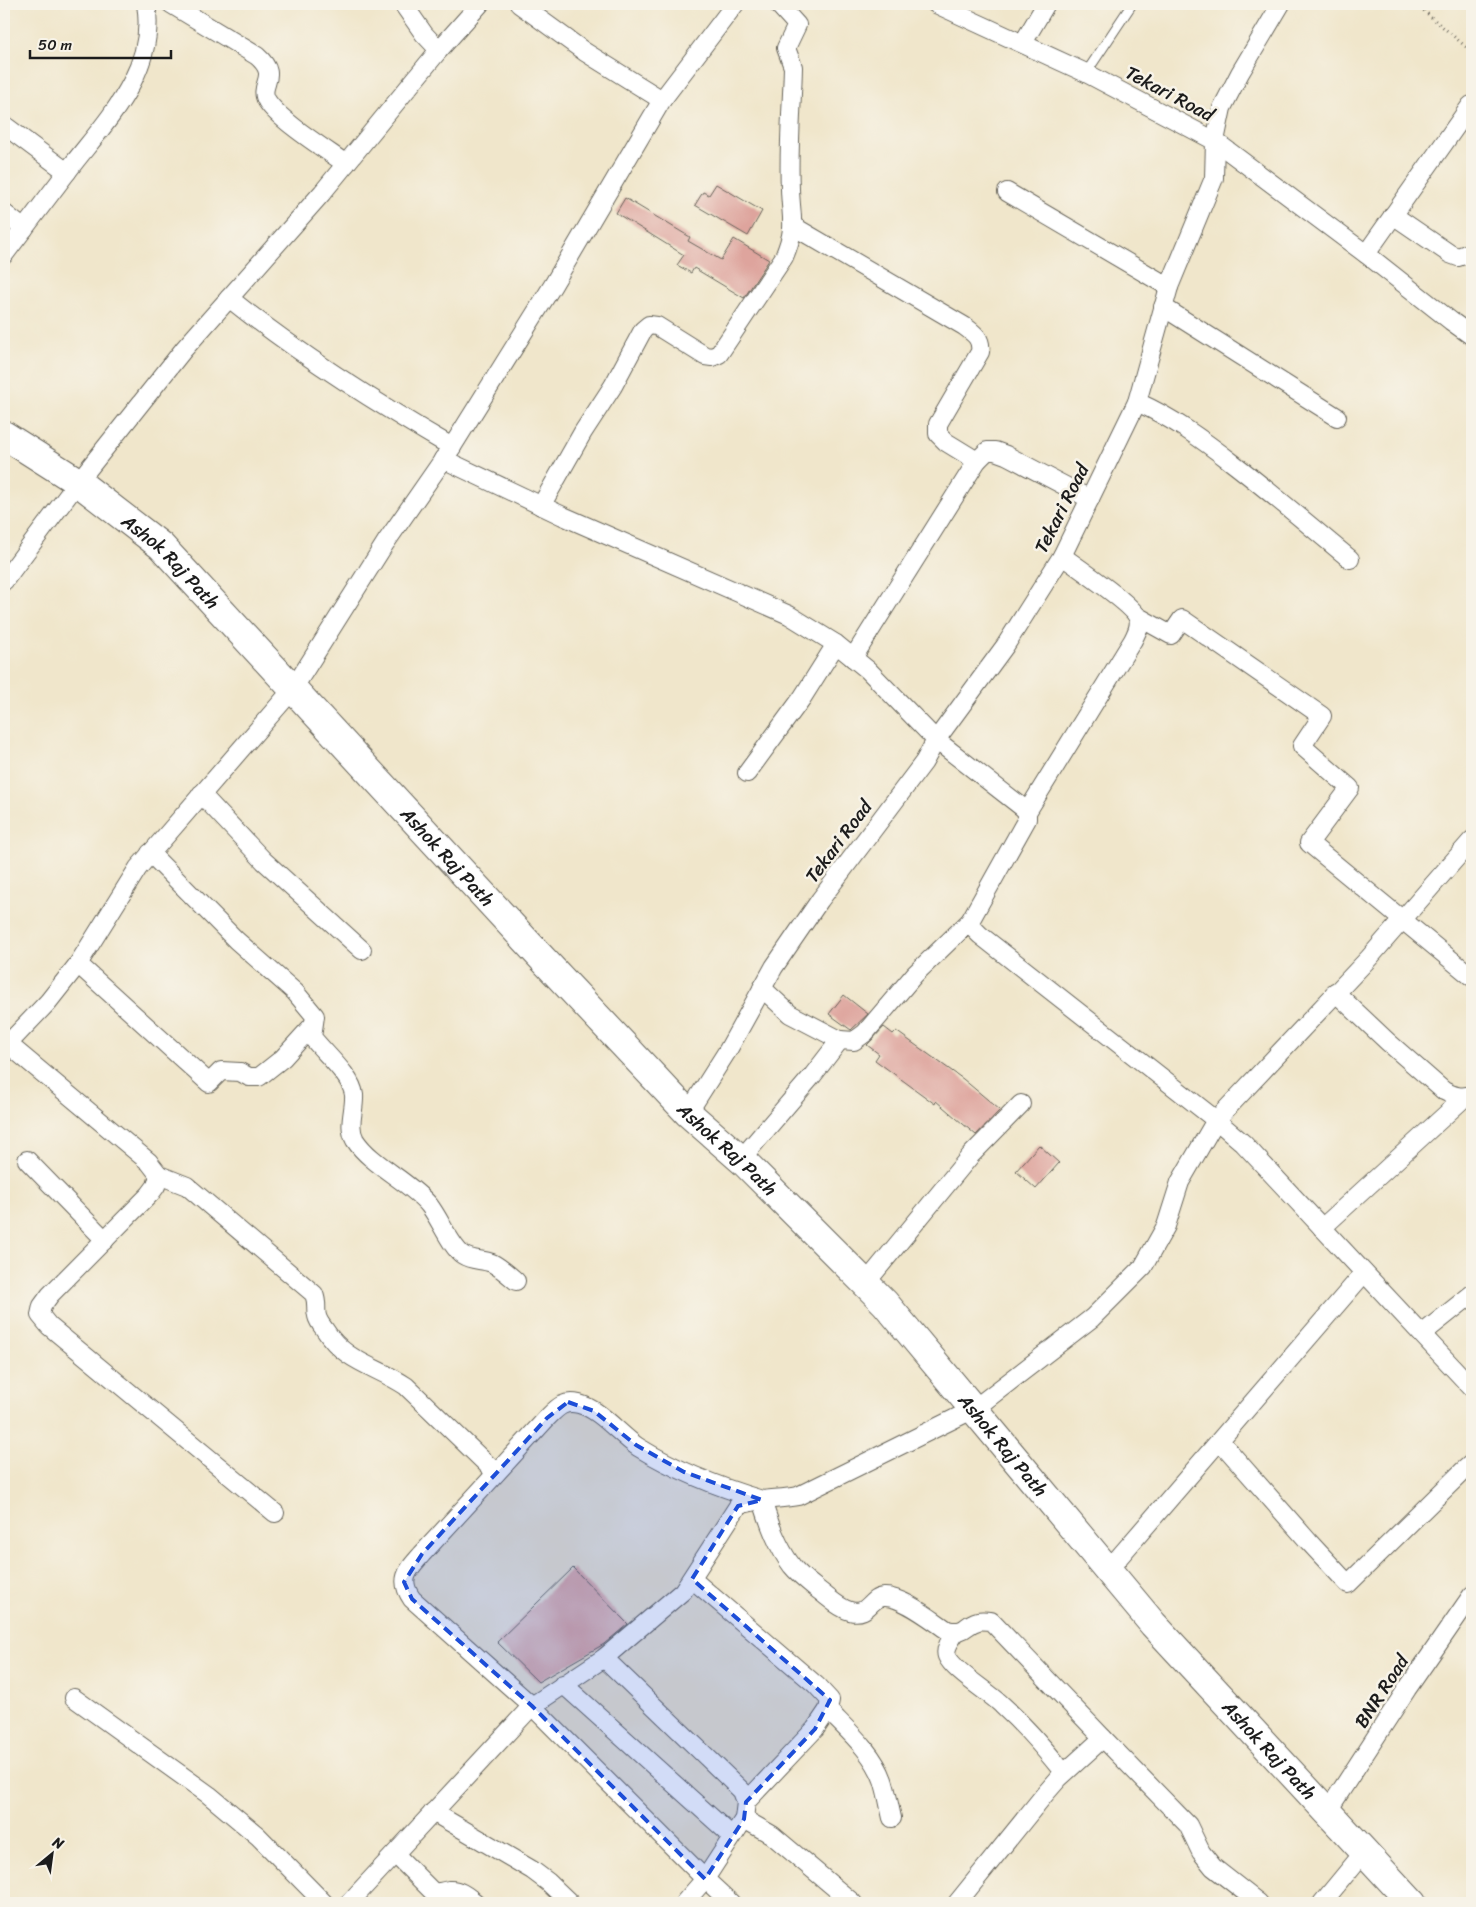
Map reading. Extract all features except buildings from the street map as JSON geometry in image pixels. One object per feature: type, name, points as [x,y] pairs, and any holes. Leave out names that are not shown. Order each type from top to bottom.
[{"type":"main road","name":"Ashok Raj Path","points":[[4,435],[78,482],[161,546],[538,954],[688,1113],[741,1159],[885,1303],[1153,1624],[1412,1903]]},
{"type":"street","points":[[4,255],[108,120],[134,80],[146,43],[149,18],[146,4]]},
{"type":"street","points":[[171,4],[257,56],[265,63],[269,70],[266,99],[271,107],[346,164]]},
{"type":"street","points":[[403,4],[424,34],[439,50]]},
{"type":"street","points":[[4,581],[78,482],[184,349],[346,164],[439,50],[480,4]]},
{"type":"street","points":[[519,4],[584,52],[662,100]]},
{"type":"street","points":[[496,1473],[406,1386],[391,1376],[355,1360],[344,1352],[330,1337],[317,1316],[317,1303],[314,1294],[187,1186],[159,1175],[149,1162],[6,1046],[48,1002],[78,964],[138,868],[150,853],[293,689],[386,542],[448,453],[553,285],[662,100],[735,4]]},
{"type":"street","points":[[541,506],[583,432],[613,386],[643,330],[649,325],[657,326],[705,356],[712,357],[719,354],[784,257],[791,239],[793,226],[790,190],[793,67],[786,48],[797,25],[778,4]]},
{"type":"street","name":"Tekari Road","points":[[688,1113],[728,1050],[774,967],[820,900],[924,762],[936,740],[1005,646],[1062,556],[1137,402],[1169,287],[1214,178],[1214,141],[1086,73],[936,4]]},
{"type":"street","points":[[1023,43],[1046,4]]},
{"type":"street","points":[[1281,4],[1244,65],[1222,108],[1214,141],[1366,254],[1450,321],[1472,336]]},
{"type":"street","points":[[1366,254],[1471,105]]},
{"type":"street","points":[[4,125],[67,172]]},
{"type":"street","points":[[1008,192],[1169,287]]},
{"type":"street","points":[[4,213],[24,229]]},
{"type":"street","points":[[1394,215],[1450,254],[1458,257],[1472,252]]},
{"type":"street","points":[[793,226],[964,326],[978,338],[981,344],[980,352],[938,424],[938,434],[946,442],[977,461]]},
{"type":"street","points":[[229,298],[258,322],[410,422],[448,453],[541,506],[780,611],[836,644],[868,670],[936,740],[1022,806],[1027,812]]},
{"type":"street","points":[[1163,307],[1337,417]]},
{"type":"street","points":[[1137,402],[1162,413],[1197,436],[1268,490],[1350,559]]},
{"type":"street","points":[[853,658],[977,461],[987,451],[995,451],[1090,499]]},
{"type":"street","points":[[1062,556],[1089,575],[1137,616],[1171,635],[1182,619],[1322,716],[1302,746],[1350,788],[1309,843],[1472,977]]},
{"type":"street","points":[[762,988],[790,1014],[840,1040],[848,1041],[860,1038],[915,974],[970,920],[1023,828],[1027,819],[1027,812],[1133,640],[1139,626],[1137,616]]},
{"type":"street","points":[[747,773],[802,698],[836,644]]},
{"type":"street","points":[[201,794],[264,861],[362,950]]},
{"type":"street","points":[[349,1903],[532,1706],[604,1658],[669,1605],[683,1591],[727,1520],[738,1506],[749,1501],[782,1500],[798,1496],[974,1409],[1092,1318],[1143,1267],[1166,1226],[1180,1182],[1216,1120],[1368,958],[1472,840]]},
{"type":"street","points":[[150,853],[236,940],[295,992],[315,1016],[312,1037],[350,1081],[354,1095],[351,1126],[354,1138],[362,1149],[412,1188],[429,1206],[444,1226],[456,1249],[470,1260],[482,1260],[493,1264],[516,1281]]},
{"type":"street","points":[[970,920],[972,927],[980,935],[1216,1120],[1243,1144],[1472,1388]]},
{"type":"street","points":[[78,964],[210,1083],[220,1071],[240,1072],[249,1077],[259,1077],[283,1058],[313,1025]]},
{"type":"street","points":[[1335,992],[1444,1091],[1455,1096],[1469,1096]]},
{"type":"street","points":[[741,1159],[813,1076],[840,1040]]},
{"type":"street","points":[[1322,1228],[1469,1096]]},
{"type":"street","points":[[865,1284],[971,1155],[1021,1104]]},
{"type":"street","points":[[27,1160],[105,1240]]},
{"type":"street","points":[[159,1175],[156,1186],[150,1194],[50,1295],[42,1306],[40,1315],[48,1326],[275,1513]]},
{"type":"street","points":[[1108,1570],[1364,1273]]},
{"type":"street","points":[[1422,1334],[1472,1294]]},
{"type":"street","points":[[731,1903],[532,1706],[412,1599],[406,1590],[404,1582],[409,1569],[496,1473],[558,1407],[568,1402],[581,1404],[594,1411],[636,1445],[684,1472],[720,1487],[762,1500]]},
{"type":"street","points":[[1220,1441],[1308,1542],[1348,1584],[1472,1463]]},
{"type":"street","points":[[762,1500],[776,1540],[793,1567],[842,1607],[850,1611],[860,1612],[870,1607],[876,1599],[884,1597],[896,1599],[947,1630],[956,1632],[965,1630],[979,1620],[991,1621],[1188,1825],[1201,1852],[1213,1866],[1259,1903]]},
{"type":"street","points":[[684,1903],[705,1879],[745,1811],[815,1729],[828,1710],[830,1700],[825,1693],[692,1579]]},
{"type":"street","name":"BNR Road","points":[[1327,1812],[1407,1689],[1472,1595]]},
{"type":"street","points":[[956,1632],[947,1647],[946,1655],[954,1666],[1001,1704],[1039,1742],[1064,1773]]},
{"type":"street","points":[[604,1658],[742,1791],[745,1811],[772,1836],[853,1903]]},
{"type":"street","points":[[564,1684],[732,1836]]},
{"type":"street","points":[[74,1698],[209,1794],[258,1836],[324,1903]]},
{"type":"street","points":[[828,1710],[858,1742],[876,1766],[883,1780],[892,1818]]},
{"type":"street","points":[[957,1903],[1045,1794],[1064,1773],[1103,1738]]},
{"type":"street","points":[[433,1812],[532,1870],[570,1903]]},
{"type":"street","points":[[1322,1903],[1364,1852]]},
{"type":"street","points":[[395,1854],[433,1892],[459,1891],[476,1903]]},
{"type":"lane","points":[[1086,73],[1132,4]]},
{"type":"path","points":[[1416,4],[1472,52]]},
{"type":"highlighted area","points":[[568,1402],[594,1411],[636,1445],[684,1472],[762,1500],[738,1506],[692,1579],[830,1700],[815,1729],[746,1802],[744,1819],[705,1879],[532,1706],[412,1599],[404,1582],[422,1554],[547,1418]]}]
